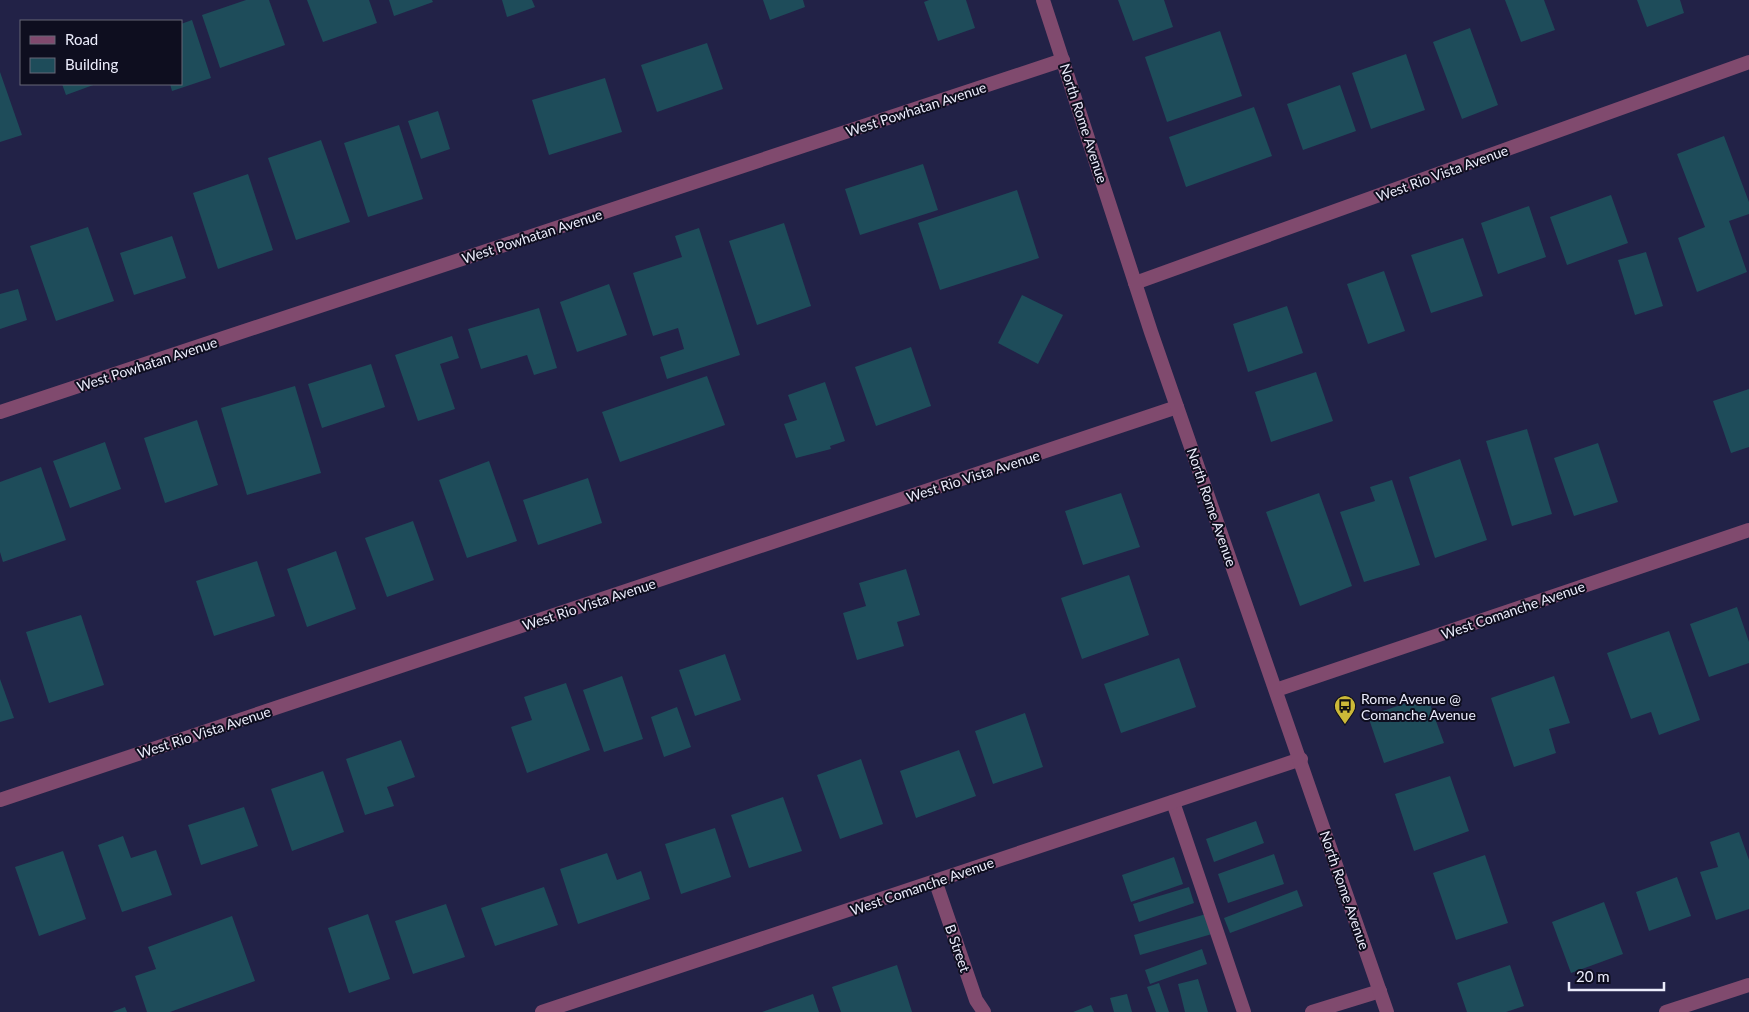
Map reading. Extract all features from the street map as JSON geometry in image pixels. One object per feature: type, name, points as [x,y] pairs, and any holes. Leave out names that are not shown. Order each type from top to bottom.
[{"type":"street","name":"North Rome Avenue","points":[[1043,0],[1177,407],[1301,759],[1387,1012]]},
{"type":"street","name":"West Powhatan Avenue","points":[[0,412],[1063,60]]},
{"type":"street","name":"West Rio Vista Avenue","points":[[1135,283],[1749,62]]},
{"type":"street","name":"West Rio Vista Avenue","points":[[0,800],[1177,407]]},
{"type":"street","name":"West Comanche Avenue","points":[[1276,690],[1749,530]]},
{"type":"street","name":"West Comanche Avenue","points":[[542,1012],[936,883],[1301,759]]},
{"type":"street","points":[[1173,802],[1244,1012]]},
{"type":"street","name":"B Street","points":[[936,883],[976,1000],[984,1012]]},
{"type":"street","points":[[1666,1012],[1749,984]]},
{"type":"street","points":[[1312,1012],[1380,991]]},
{"type":"building","points":[[246,0],[269,0],[285,45],[220,68],[202,15]]},
{"type":"building","points":[[307,0],[369,0],[377,23],[323,42]]},
{"type":"building","points":[[389,0],[432,0],[433,2],[394,16]]},
{"type":"building","points":[[502,0],[532,0],[535,7],[507,17]]},
{"type":"building","points":[[763,0],[803,0],[805,7],[770,20]]},
{"type":"building","points":[[929,0],[966,0],[975,28],[938,41],[924,2]]},
{"type":"building","points":[[1118,0],[1164,0],[1173,27],[1133,41]]},
{"type":"building","points":[[1505,0],[1544,0],[1555,30],[1521,42]]},
{"type":"building","points":[[1637,0],[1680,0],[1684,13],[1647,27]]},
{"type":"building","points":[[192,20],[211,78],[172,91],[170,85],[182,85],[182,24]]},
{"type":"building","points":[[1470,28],[1498,105],[1462,119],[1433,42]]},
{"type":"building","points":[[1220,31],[1242,96],[1167,122],[1145,57]]},
{"type":"building","points":[[707,43],[723,89],[657,112],[641,65]]},
{"type":"building","points":[[1406,54],[1425,110],[1371,129],[1352,73]]},
{"type":"building","points":[[0,72],[22,135],[0,142]]},
{"type":"building","points":[[605,78],[622,132],[549,155],[532,100]]},
{"type":"building","points":[[62,85],[93,85],[66,95]]},
{"type":"building","points":[[1340,85],[1356,131],[1303,150],[1287,104]]},
{"type":"building","points":[[1254,107],[1272,156],[1186,187],[1169,137]]},
{"type":"building","points":[[438,111],[450,149],[421,159],[408,121]]},
{"type":"building","points":[[399,125],[423,199],[368,217],[344,143]]},
{"type":"building","points":[[1724,136],[1749,202],[1749,214],[1729,221],[1747,272],[1697,292],[1678,238],[1705,227],[1677,154]]},
{"type":"building","points":[[321,140],[350,222],[296,240],[268,158]]},
{"type":"building","points":[[923,164],[938,210],[860,235],[845,189]]},
{"type":"building","points":[[248,174],[273,250],[218,269],[193,193]]},
{"type":"building","points":[[1017,190],[1039,258],[940,290],[918,223]]},
{"type":"building","points":[[1611,195],[1628,243],[1567,265],[1550,217]]},
{"type":"building","points":[[1529,206],[1546,257],[1498,274],[1481,223]]},
{"type":"building","points":[[784,223],[811,306],[757,325],[729,241]]},
{"type":"building","points":[[88,227],[114,301],[56,321],[30,246]]},
{"type":"building","points":[[699,228],[740,355],[667,379],[660,357],[684,349],[678,328],[653,336],[633,273],[682,257],[675,236]]},
{"type":"building","points":[[172,236],[186,278],[134,295],[120,253]]},
{"type":"building","points":[[1463,238],[1483,296],[1431,313],[1411,255]]},
{"type":"building","points":[[1646,252],[1663,306],[1635,315],[1618,260]]},
{"type":"building","points":[[1384,271],[1405,331],[1368,344],[1347,284]]},
{"type":"building","points":[[609,284],[627,335],[577,352],[560,302]]},
{"type":"building","points":[[18,289],[27,320],[0,329],[0,294]]},
{"type":"building","points":[[1022,295],[1063,315],[1038,364],[998,343]]},
{"type":"building","points":[[1287,306],[1303,353],[1248,372],[1233,324]]},
{"type":"building","points":[[539,308],[557,368],[534,375],[527,355],[481,369],[468,329]]},
{"type":"building","points":[[452,336],[459,358],[440,364],[455,409],[418,421],[395,355]]},
{"type":"building","points":[[911,347],[931,406],[876,426],[855,367]]},
{"type":"building","points":[[371,364],[385,407],[322,428],[308,384]]},
{"type":"building","points":[[1316,372],[1333,421],[1271,442],[1255,392]]},
{"type":"building","points":[[707,376],[725,425],[620,462],[602,412]]},
{"type":"building","points":[[825,382],[845,441],[830,446],[831,449],[796,458],[784,424],[797,420],[788,395]]},
{"type":"building","points":[[295,386],[321,473],[247,495],[221,408]]},
{"type":"building","points":[[1749,389],[1749,447],[1731,453],[1713,401]]},
{"type":"building","points":[[197,420],[218,485],[165,503],[144,438]]},
{"type":"building","points":[[1527,429],[1552,514],[1512,526],[1486,441]]},
{"type":"building","points":[[105,442],[121,489],[70,508],[53,461]]},
{"type":"building","points":[[1598,443],[1618,502],[1574,516],[1554,458]]},
{"type":"building","points":[[1460,459],[1487,540],[1435,558],[1409,477]]},
{"type":"building","points":[[489,461],[517,541],[467,558],[439,480]]},
{"type":"building","points":[[41,467],[66,540],[3,562],[0,552],[0,482]]},
{"type":"building","points":[[588,478],[602,523],[538,545],[523,500]]},
{"type":"building","points":[[1392,480],[1420,565],[1364,582],[1340,512],[1375,501],[1370,487]]},
{"type":"building","points":[[1121,493],[1140,547],[1083,565],[1065,511]]},
{"type":"building","points":[[1319,493],[1352,586],[1300,606],[1266,512]]},
{"type":"building","points":[[413,521],[434,580],[387,597],[365,538]]},
{"type":"building","points":[[336,551],[356,609],[307,627],[287,569]]},
{"type":"building","points":[[257,561],[275,616],[214,636],[196,581]]},
{"type":"building","points":[[906,569],[920,615],[897,622],[904,646],[857,660],[843,613],[866,606],[859,583]]},
{"type":"building","points":[[1129,575],[1149,635],[1082,659],[1061,598]]},
{"type":"building","points":[[1737,607],[1749,642],[1749,663],[1709,677],[1690,624]]},
{"type":"building","points":[[81,615],[104,685],[49,703],[26,632]]},
{"type":"building","points":[[1669,631],[1700,720],[1659,735],[1651,712],[1631,719],[1607,653]]},
{"type":"building","points":[[725,654],[741,700],[695,716],[679,670]]},
{"type":"building","points":[[1179,658],[1196,707],[1121,733],[1104,684]]},
{"type":"building","points":[[622,676],[643,739],[604,752],[583,690]]},
{"type":"building","points":[[1554,676],[1570,723],[1549,729],[1556,753],[1514,767],[1491,698]]},
{"type":"building","points":[[0,679],[14,718],[0,722]]},
{"type":"building","points":[[566,683],[590,750],[527,773],[511,727],[532,720],[524,697]]},
{"type":"building","points":[[1427,696],[1444,743],[1384,763],[1368,716]]},
{"type":"building","points":[[677,707],[691,747],[664,757],[651,717]]},
{"type":"building","points":[[1025,713],[1043,767],[993,784],[975,731]]},
{"type":"building","points":[[401,740],[415,777],[387,787],[394,806],[365,815],[346,759]]},
{"type":"building","points":[[959,750],[976,796],[916,818],[900,771]]},
{"type":"building","points":[[861,759],[883,824],[840,839],[817,775]]},
{"type":"building","points":[[323,771],[344,832],[292,851],[271,789]]},
{"type":"building","points":[[1450,776],[1469,831],[1414,851],[1395,794]]},
{"type":"building","points":[[783,797],[802,851],[749,868],[731,815]]},
{"type":"building","points":[[244,807],[258,846],[201,865],[188,825]]},
{"type":"building","points":[[1256,821],[1264,843],[1214,862],[1206,839]]},
{"type":"building","points":[[715,828],[731,877],[681,894],[665,844]]},
{"type":"building","points":[[1739,832],[1749,860],[1749,909],[1716,920],[1700,872],[1718,867],[1710,842]]},
{"type":"building","points":[[123,836],[131,858],[156,850],[172,895],[122,912],[98,845]]},
{"type":"building","points":[[63,851],[86,919],[39,936],[15,867]]},
{"type":"building","points":[[607,853],[617,880],[641,871],[650,899],[578,924],[560,869]]},
{"type":"building","points":[[1274,854],[1284,884],[1228,903],[1218,874]]},
{"type":"building","points":[[1485,855],[1508,923],[1456,940],[1433,873]]},
{"type":"building","points":[[1174,857],[1183,884],[1131,902],[1122,875]]},
{"type":"building","points":[[1677,877],[1691,916],[1649,931],[1636,892]]},
{"type":"building","points":[[544,887],[558,925],[495,946],[481,908]]},
{"type":"building","points":[[1189,887],[1194,903],[1139,922],[1133,904]]},
{"type":"building","points":[[1297,890],[1303,906],[1230,933],[1224,918]]},
{"type":"building","points":[[1604,902],[1623,954],[1571,973],[1552,922]]},
{"type":"building","points":[[446,904],[465,957],[413,974],[395,921]]},
{"type":"building","points":[[368,914],[390,979],[349,993],[328,928]]},
{"type":"building","points":[[1206,914],[1212,934],[1140,955],[1134,935]]},
{"type":"building","points":[[232,916],[255,981],[170,1012],[147,1012],[135,976],[156,969],[148,947]]},
{"type":"building","points":[[1202,949],[1207,964],[1150,984],[1145,970]]},
{"type":"building","points":[[897,965],[912,1012],[841,1012],[832,987]]},
{"type":"building","points":[[1510,965],[1524,1006],[1506,1012],[1467,1012],[1457,983]]},
{"type":"building","points":[[1198,979],[1208,1012],[1185,1012],[1178,984]]},
{"type":"building","points":[[1159,983],[1169,1012],[1156,1012],[1147,987]]},
{"type":"building","points":[[813,994],[819,1012],[762,1012]]},
{"type":"building","points":[[1127,994],[1132,1012],[1114,1012],[1110,998]]},
{"type":"building","points":[[1091,1005],[1094,1012],[1073,1012]]},
{"type":"building","points":[[125,1007],[127,1012],[112,1012]]},
{"type":"place","name":"Rome Avenue @ Comanche Avenue","points":[[1345,725]]}]
